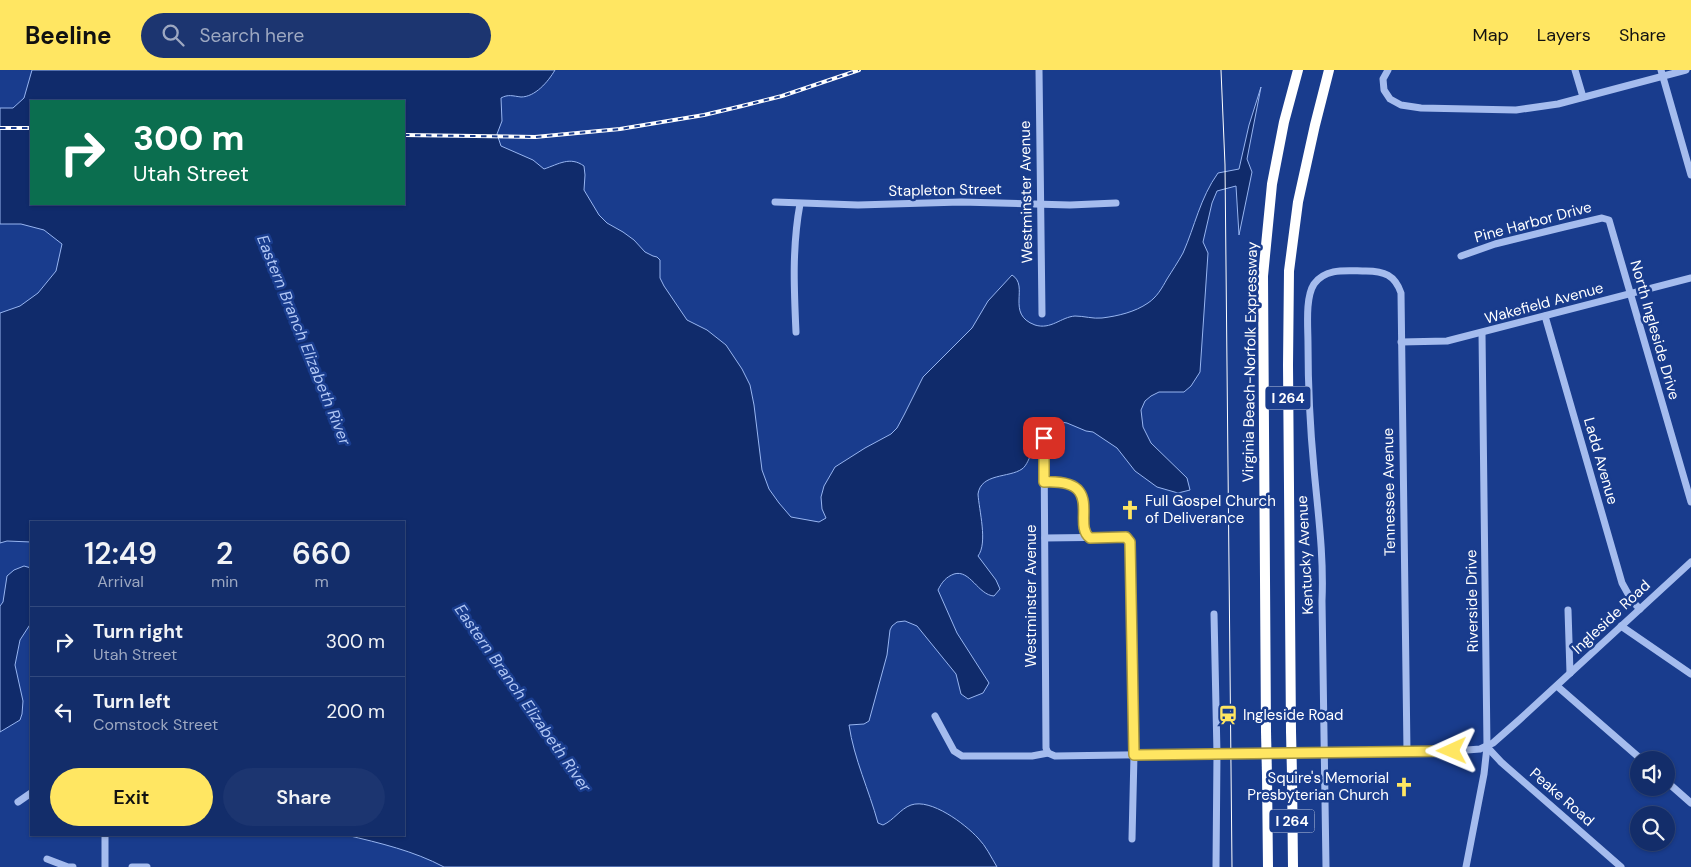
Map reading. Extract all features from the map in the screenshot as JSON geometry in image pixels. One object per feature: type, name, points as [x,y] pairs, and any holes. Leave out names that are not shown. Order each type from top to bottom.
[{"type":"highway","name":"Virginia Beach-Norfolk Expressway","points":[[1268,867],[1263,276],[1272,184],[1284,122],[1298,70]]},
{"type":"highway","name":"I 264","points":[[1293,867],[1288,365],[1290,271],[1298,202],[1310,144],[1329,70]]},
{"type":"street","name":"Westminster Avenue","points":[[1039,70],[1042,314]]},
{"type":"street","points":[[1388,70],[1383,79],[1384,90],[1390,99],[1401,105],[1421,108],[1487,110],[1538,108],[1662,73],[1686,70]]},
{"type":"street","points":[[1575,70],[1582,97]]},
{"type":"street","points":[[1662,73],[1691,175]]},
{"type":"street","name":"Stapleton Street","points":[[775,202],[858,205],[961,202],[1116,203]]},
{"type":"street","points":[[796,332],[794,255],[800,204]]},
{"type":"street","name":"Pine Harbor Drive","points":[[1461,256],[1495,244],[1602,218],[1608,220],[1610,224]]},
{"type":"street","name":"North Ingleside Drive","points":[[1610,224],[1691,502]]},
{"type":"street","name":"Tennessee Avenue","points":[[1351,271],[1376,271],[1389,275],[1394,280],[1400,293],[1407,752]]},
{"type":"street","name":"Kentucky Avenue","points":[[1326,867],[1323,568],[1308,387],[1308,313],[1311,290],[1319,278],[1329,272],[1351,271]]},
{"type":"street","name":"Wakefield Avenue","points":[[1401,342],[1437,342],[1482,333],[1691,278]]},
{"type":"street","name":"Ladd Avenue","points":[[1545,316],[1622,583],[1632,601],[1640,609]]},
{"type":"street","name":"Riverside Drive","points":[[1466,867],[1484,774],[1487,746],[1482,333]]},
{"type":"street","name":"Westminster Avenue","points":[[1044,438],[1046,748],[1048,753]]},
{"type":"street","points":[[1044,482],[1068,484],[1080,492],[1084,503],[1085,532],[1090,538]]},
{"type":"street","points":[[1045,538],[1126,537],[1130,542],[1134,755],[1132,839]]},
{"type":"street","name":"Ingleside Road","points":[[935,716],[954,751],[962,756],[1032,756],[1048,753],[1055,756],[1407,752],[1467,750],[1487,746],[1557,686],[1691,562]]},
{"type":"street","points":[[1568,610],[1570,674]]},
{"type":"street","points":[[1214,614],[1217,754],[1216,867]]},
{"type":"street","points":[[1621,626],[1691,674]]},
{"type":"street","points":[[1557,686],[1632,751]]},
{"type":"street","name":"Peake Road","points":[[1487,746],[1501,762],[1620,867]]},
{"type":"street","points":[[1675,789],[1691,803]]},
{"type":"street","points":[[18,802],[30,794]]},
{"type":"street","points":[[105,836],[105,867]]},
{"type":"street","points":[[47,858],[68,867],[73,867]]},
{"type":"street","points":[[132,867],[148,867]]},
{"type":"water","name":"Eastern Branch Elizabeth River","points":[[32,70],[555,70],[545,84],[536,92],[521,97],[508,96],[501,98],[502,121],[497,134],[501,146],[533,160],[544,169],[569,161],[584,166],[584,190],[599,215],[607,223],[634,240],[645,252],[660,260],[660,278],[687,320],[707,330],[726,345],[742,369],[750,385],[762,470],[769,489],[791,517],[819,522],[826,518],[822,509],[821,497],[824,486],[835,467],[891,434],[897,428],[923,377],[972,328],[988,301],[1012,275],[1017,280],[1019,286],[1021,314],[1026,320],[1041,326],[1051,325],[1075,316],[1099,318],[1120,315],[1138,309],[1154,298],[1183,253],[1202,202],[1218,173],[1239,169],[1249,125],[1261,87],[1247,159],[1252,172],[1239,235],[1236,186],[1217,191],[1212,203],[1203,242],[1208,253],[1200,372],[1191,386],[1184,392],[1159,392],[1145,401],[1141,410],[1143,427],[1151,443],[1187,478],[1190,490],[1178,493],[1157,487],[1135,471],[1117,448],[1093,432],[1056,421],[1047,422],[1040,426],[1025,466],[1016,472],[984,482],[978,494],[983,535],[981,550],[978,556],[996,580],[1000,589],[994,596],[988,595],[969,578],[960,573],[946,578],[938,590],[957,633],[989,683],[983,693],[968,699],[961,694],[956,674],[917,626],[905,621],[897,622],[890,630],[887,655],[869,721],[864,724],[849,725],[854,750],[878,823],[883,825],[887,823],[911,805],[928,805],[947,814],[972,832],[983,844],[997,867],[444,867],[409,852],[350,836],[405,836],[405,521],[30,521],[30,542],[7,541],[0,543],[0,313],[20,306],[38,293],[56,271],[62,244],[44,230],[21,224],[0,224],[0,108],[13,108],[24,98]]},
{"type":"water","points":[[24,566],[30,568],[30,625],[20,640],[15,665],[23,701],[22,714],[20,720],[0,732],[0,606],[3,602],[7,576],[14,570]]},
{"type":"tram line","points":[[1221,70],[1225,165],[1232,867]]},
{"type":"railway","points":[[405,135],[535,137],[620,129],[704,115],[742,106],[782,96],[859,70]]},
{"type":"railway","points":[[0,128],[30,128]]},
{"type":"place","name":"Full Gospel Church of Deliverance","points":[[1130,510]]},
{"type":"place","name":"Ingleside Road","points":[[1228,715]]},
{"type":"place","name":"Squire's Memorial Presbyterian Church","points":[[1404,787]]},
{"type":"route","points":[[1044,438],[1044,482],[1061,482],[1080,492],[1084,503],[1084,528],[1087,535],[1090,538],[1126,537],[1130,542],[1134,755],[1452,751]]}]
